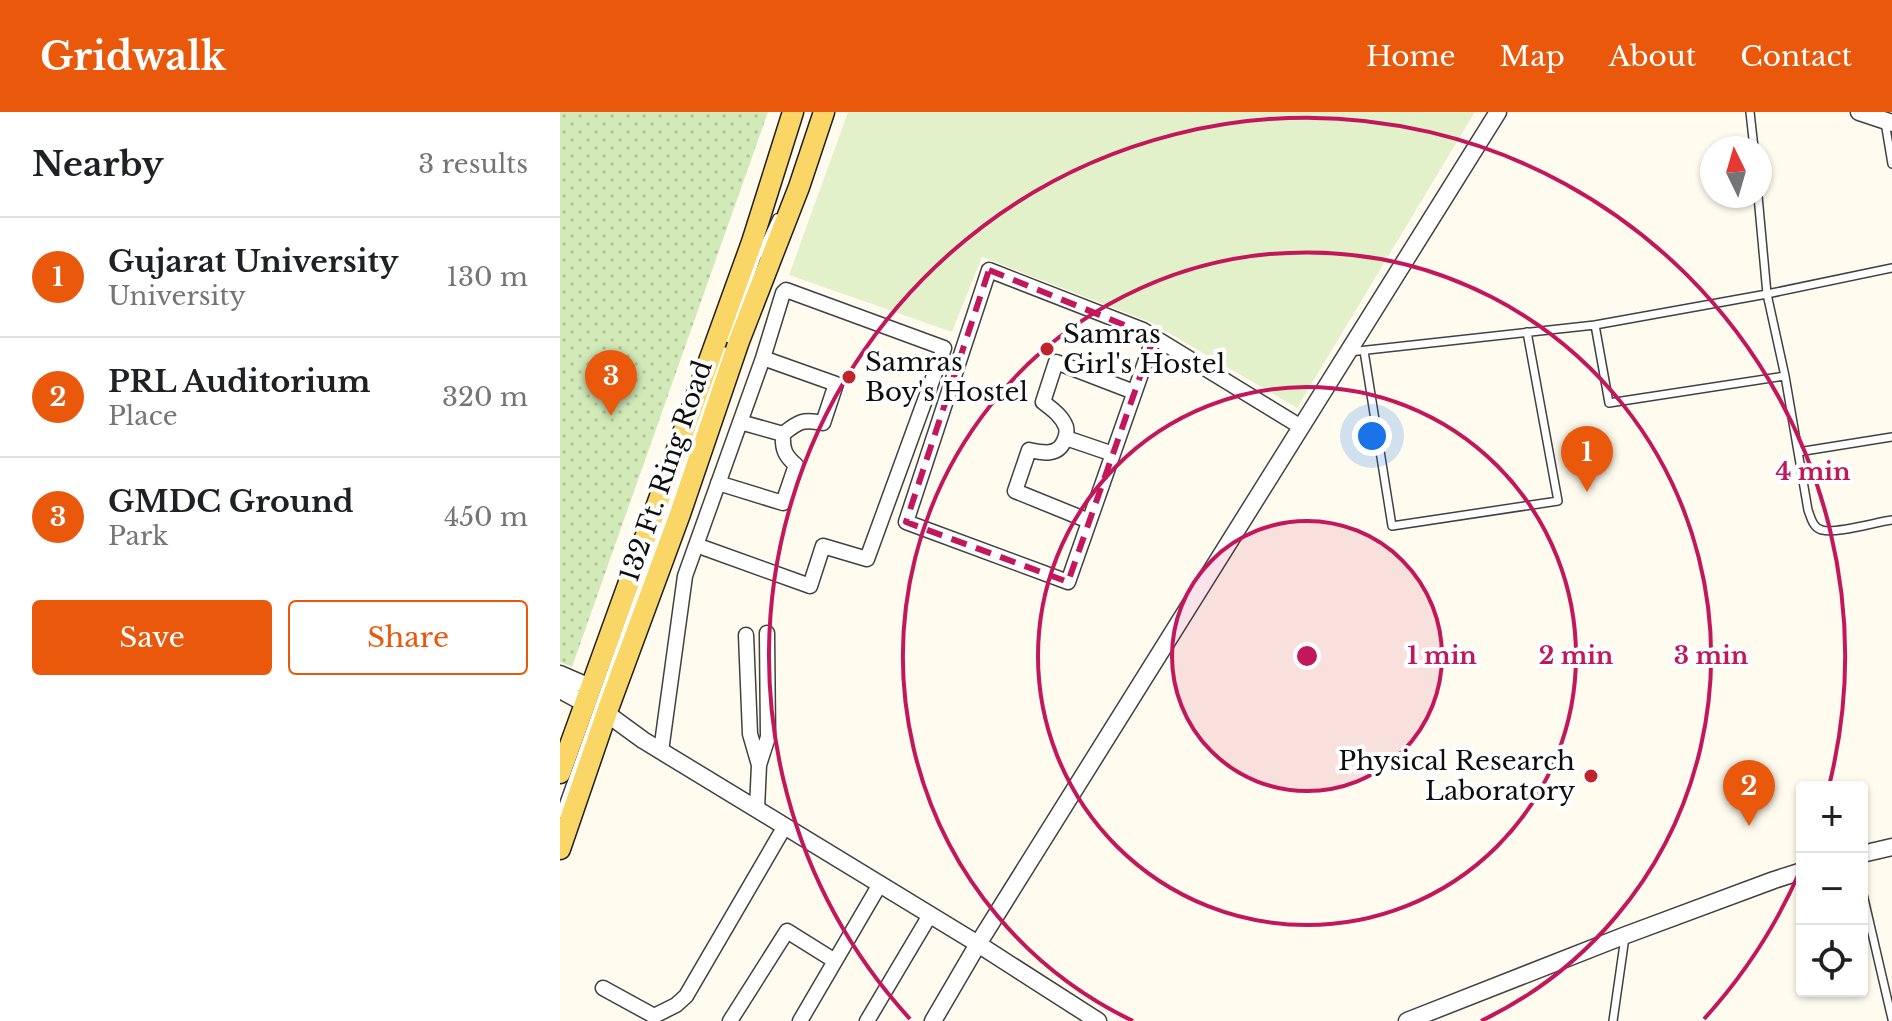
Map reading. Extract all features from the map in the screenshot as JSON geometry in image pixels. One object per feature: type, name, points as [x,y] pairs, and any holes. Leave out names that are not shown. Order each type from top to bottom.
[{"type":"main road","name":"132 Ft. Ring Road","points":[[560,773],[752,242],[793,112]]},
{"type":"main road","name":"132 Ft. Ring Road","points":[[560,849],[739,341],[799,187],[824,112]]},
{"type":"street","points":[[933,1021],[1301,427],[1356,352],[1498,112]]},
{"type":"street","points":[[1859,112],[1888,122]]},
{"type":"street","points":[[1154,337],[1068,582],[906,522],[989,270],[1143,330],[1301,427]]},
{"type":"street","points":[[661,751],[685,576],[783,293],[786,290],[944,348],[867,559],[823,546],[810,586],[696,545]]},
{"type":"street","points":[[718,483],[783,503],[796,465],[787,457],[782,446],[783,434],[797,422],[823,423],[836,384],[763,358]]},
{"type":"street","points":[[1089,521],[1015,491],[1029,450],[1046,454],[1059,449],[1066,438],[1066,428],[1057,413],[1043,402],[1056,362],[1134,392]]},
{"type":"street","points":[[740,422],[783,434]]},
{"type":"street","points":[[1066,438],[1113,454]]},
{"type":"street","points":[[757,809],[759,765],[768,737],[767,633]]},
{"type":"street","points":[[746,635],[750,734],[759,765]]},
{"type":"street","points":[[560,674],[587,695]]},
{"type":"street","points":[[560,690],[587,695]]},
{"type":"street","points":[[606,713],[661,751],[978,944],[1098,1021]]},
{"type":"street","points":[[603,988],[654,1016],[676,1005],[686,996],[785,826]]},
{"type":"street","points":[[1866,853],[1892,847]]},
{"type":"street","points":[[1407,1021],[1626,935],[1796,873]]},
{"type":"street","points":[[800,1021],[880,884]]},
{"type":"street","points":[[867,1021],[930,915]]},
{"type":"street","points":[[730,1021],[787,931],[835,961]]},
{"type":"lane","points":[[560,814],[755,267],[800,112]]},
{"type":"lane","points":[[755,267],[795,178],[817,112]]},
{"type":"lane","points":[[1750,112],[1753,136]]},
{"type":"lane","points":[[1888,122],[1892,164]]},
{"type":"lane","points":[[1759,208],[1767,294],[1813,524],[1821,530],[1839,530],[1892,520]]},
{"type":"lane","points":[[1527,332],[1558,501],[1392,526],[1356,352],[1527,332],[1595,325],[1892,268]]},
{"type":"lane","points":[[1595,325],[1609,403],[1785,376]]},
{"type":"lane","points":[[1798,452],[1892,437]]},
{"type":"lane","points":[[1868,916],[1892,1019]]},
{"type":"lane","points":[[1613,1021],[1626,935]]},
{"type":"highlighted area","points":[[989,270],[1154,337],[1068,582],[906,522]]},
{"type":"green space","points":[[560,112],[768,112],[572,667],[560,662]]},
{"type":"green space","points":[[848,112],[1475,112],[1297,408],[1150,322],[982,257],[952,332],[789,275]]},
{"type":"place","name":"Samras Girl's Hostel","points":[[1047,349]]},
{"type":"place","name":"Samras Boy's Hostel","points":[[849,377]]},
{"type":"place","name":"GMDC Ground","points":[[611,416]]},
{"type":"place","name":"Gujarat University","points":[[1587,492]]},
{"type":"place","name":"Physical Research Laboratory","points":[[1591,776]]},
{"type":"place","name":"PRL Auditorium","points":[[1749,826]]}]
